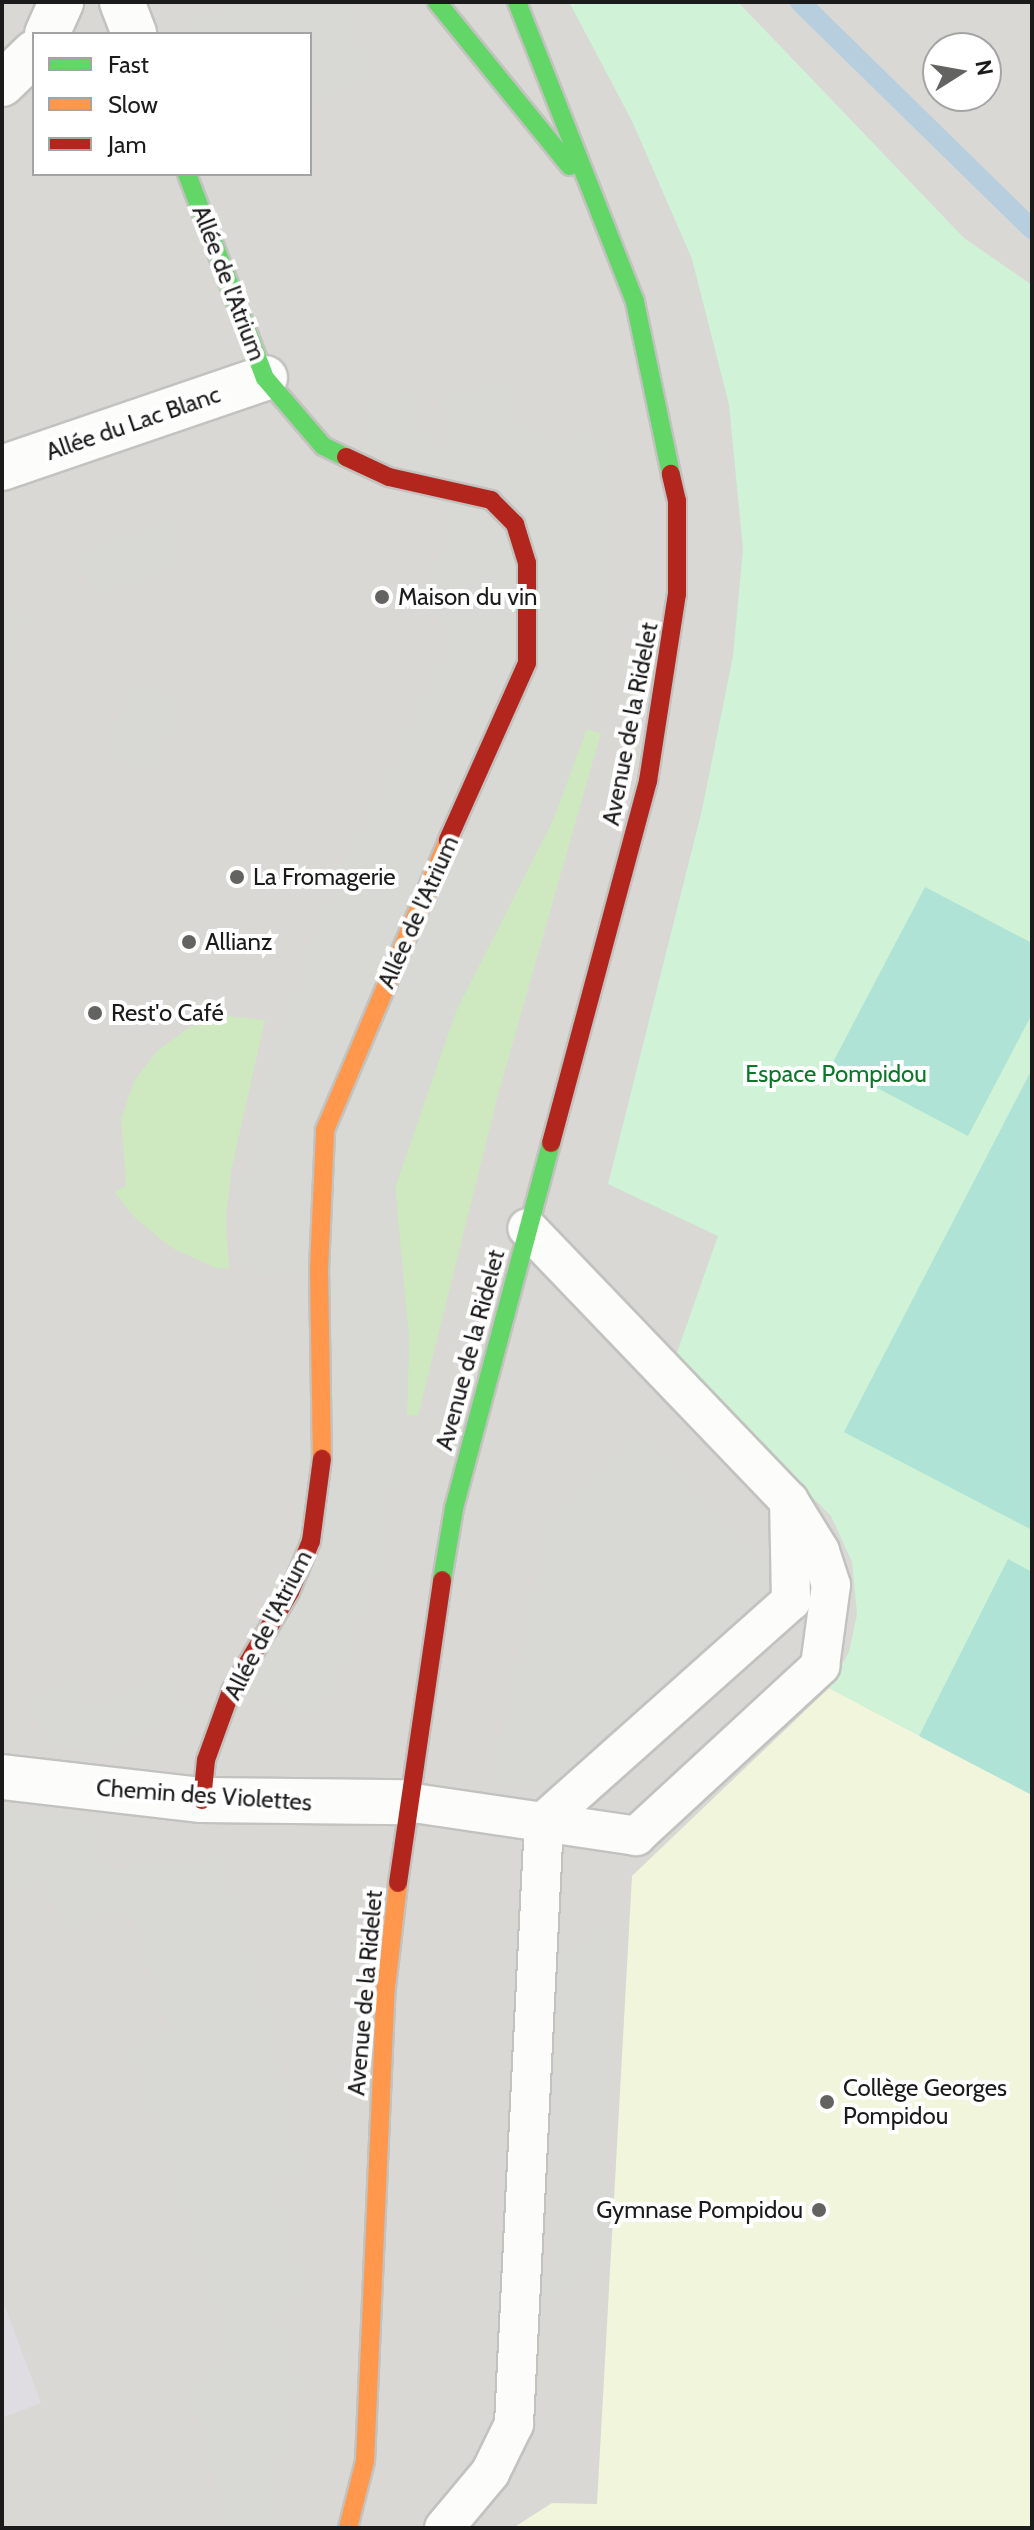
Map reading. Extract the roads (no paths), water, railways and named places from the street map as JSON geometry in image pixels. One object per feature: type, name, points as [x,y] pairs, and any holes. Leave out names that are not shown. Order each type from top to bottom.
[{"type":"main road","name":"Avenue de la Ridelet","points":[[437,2],[601,205]]},
{"type":"main road","name":"Avenue de la Ridelet","points":[[348,2528],[365,2461],[385,1996],[407,1802],[454,1508],[648,781],[677,594],[677,501],[658,393],[635,302],[601,205],[517,2]]},
{"type":"main road","name":"Allée de l'Atrium","points":[[188,176],[265,378],[323,446],[389,477],[491,500],[515,524],[527,563],[529,618],[527,663],[366,1024],[325,1130],[319,1270],[324,1448],[319,1498],[311,1541],[290,1592],[231,1691],[206,1760],[202,1800]]},
{"type":"street","points":[[48,32],[61,2]]},
{"type":"street","points":[[122,2],[133,32]]},
{"type":"street","points":[[2,84],[32,55]]},
{"type":"street","name":"Allée du Lac Blanc","points":[[2,468],[265,378]]},
{"type":"street","name":"Chemin des Violettes","points":[[2,1777],[202,1800],[407,1802]]},
{"type":"lane","points":[[407,1802],[636,1836],[820,1666],[831,1585],[820,1551],[789,1501],[527,1228]]},
{"type":"lane","points":[[444,2528],[490,2473],[514,2424],[544,1821],[791,1601],[789,1501]]},
{"type":"waterway","points":[[800,2],[1032,229]]},
{"type":"place","name":"Maison du vin","points":[[382,597]]},
{"type":"place","name":"La Fromagerie","points":[[237,877]]},
{"type":"place","name":"Allianz","points":[[189,942]]},
{"type":"place","name":"Rest'o Café","points":[[95,1013]]},
{"type":"place","name":"Collège Georges Pompidou","points":[[827,2102]]},
{"type":"place","name":"Gymnase Pompidou","points":[[819,2210]]},
{"type":"park label","name":"Espace Pompidou","points":[[836,1074]]}]
